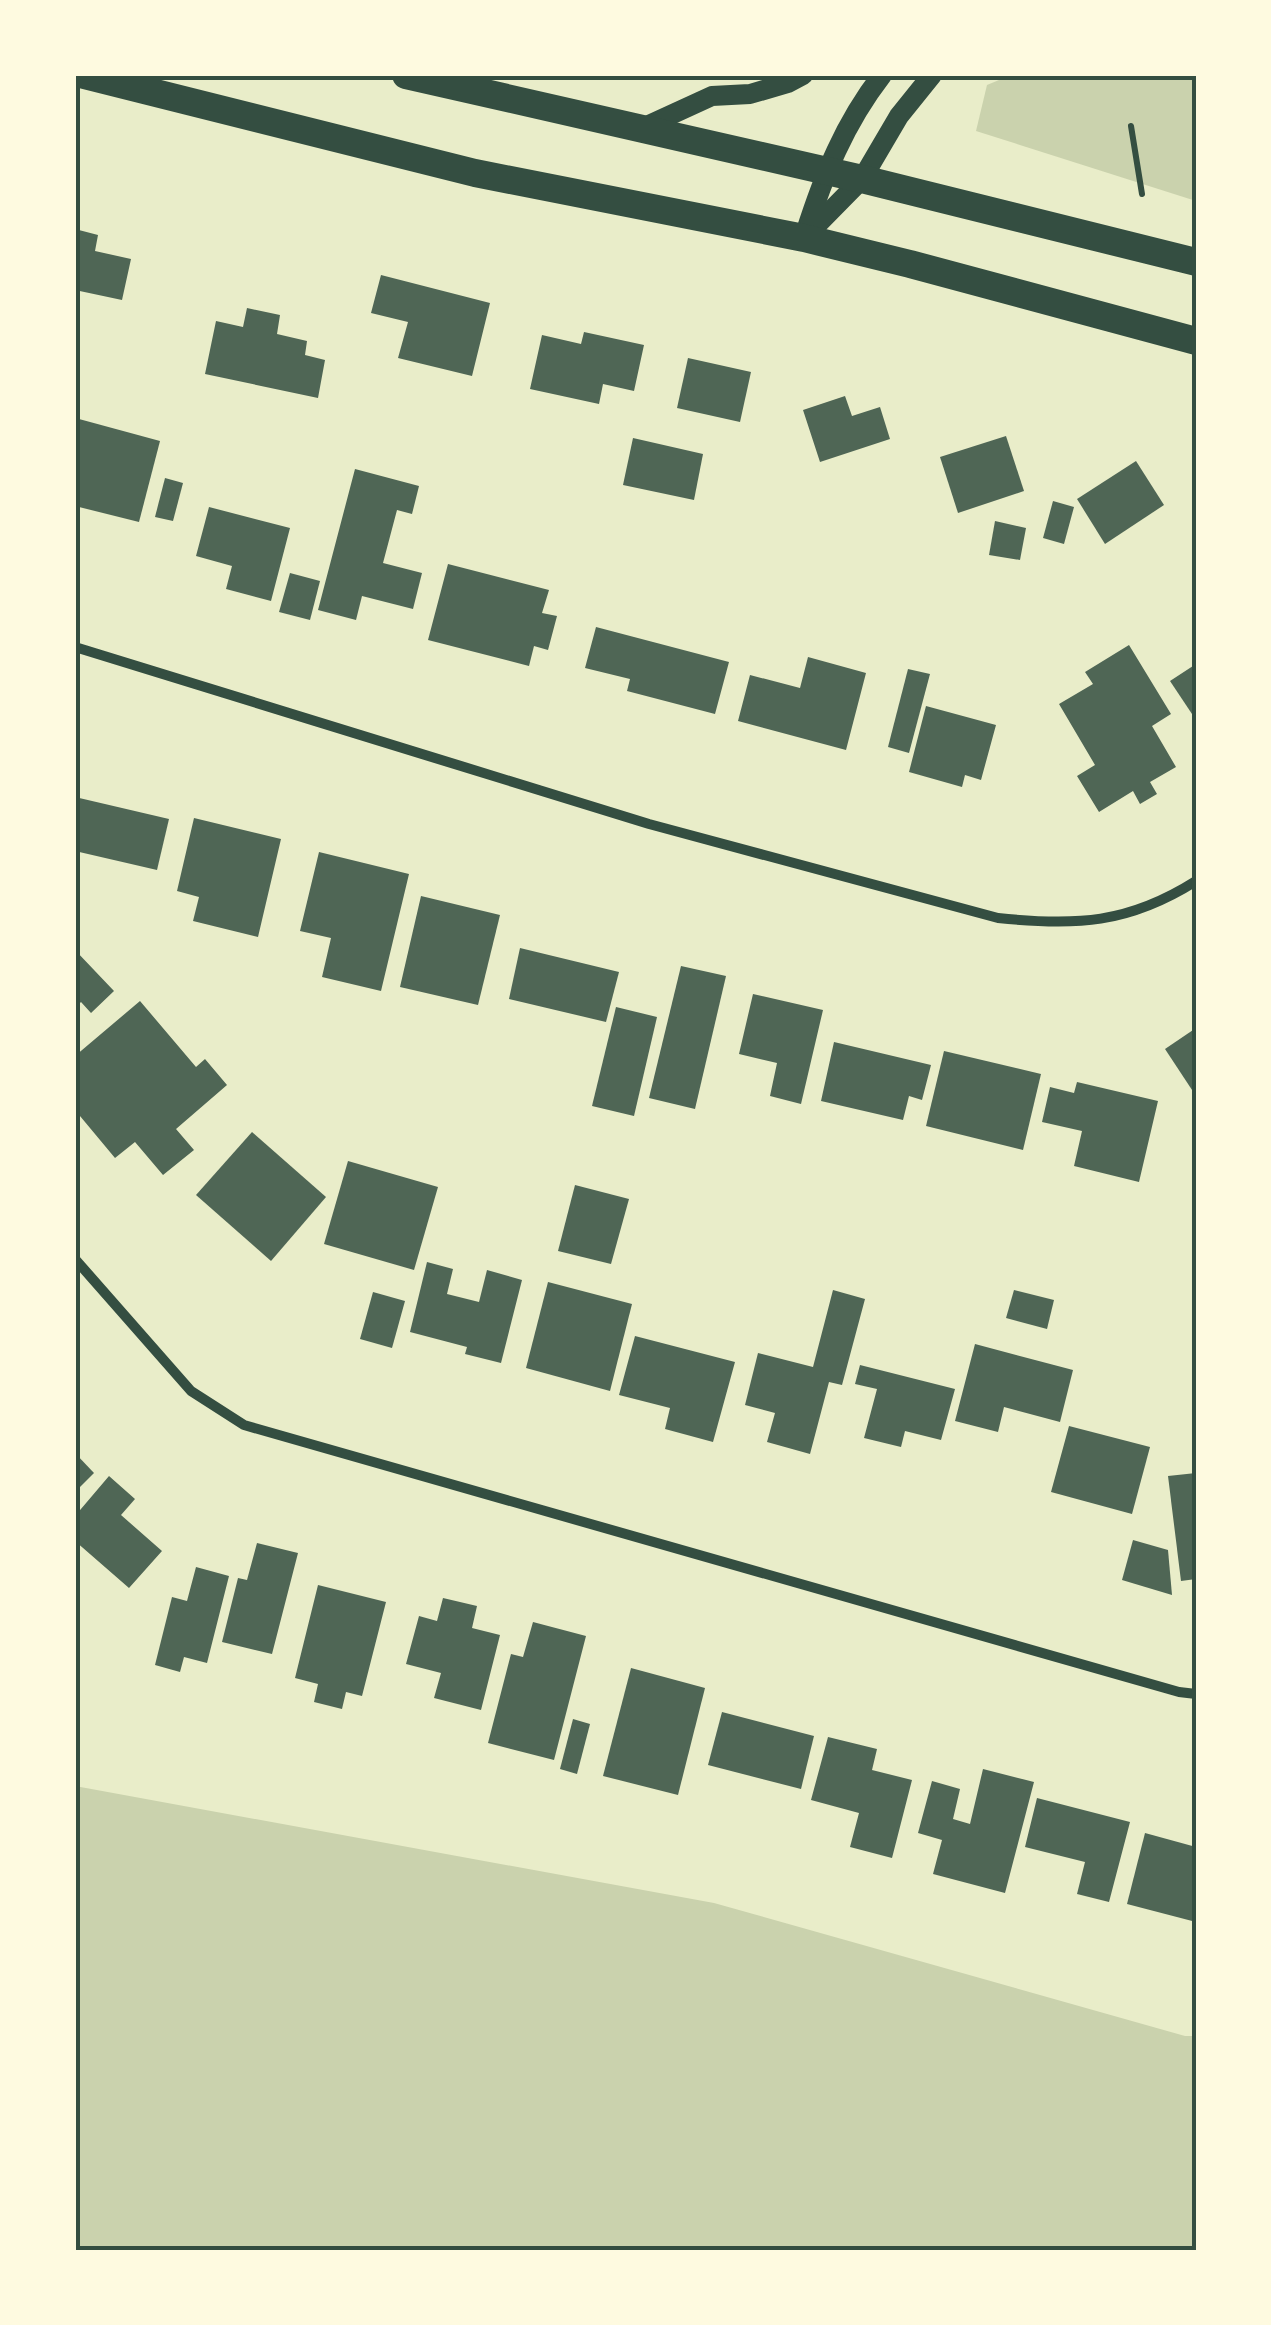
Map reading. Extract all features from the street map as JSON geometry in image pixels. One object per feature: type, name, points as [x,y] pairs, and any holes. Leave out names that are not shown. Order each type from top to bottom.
[{"type":"highway","points":[[84,75],[475,173],[804,238],[1196,341]]},
{"type":"highway","points":[[406,75],[862,179],[1196,262]]},
{"type":"main road","points":[[638,130],[712,96],[750,94],[788,84],[803,75]]},
{"type":"main road","points":[[804,238],[825,171],[857,107],[882,75]]},
{"type":"main road","points":[[804,238],[862,179],[899,116],[932,75]]},
{"type":"street","points":[[75,647],[649,824],[998,918],[1047,923],[1096,920],[1140,911],[1196,881]]},
{"type":"street","points":[[75,1259],[191,1391],[244,1425],[1196,1694]]},
{"type":"path","points":[[1131,126],[1142,194]]},
{"type":"green space","points":[[1011,75],[1196,75],[1196,201],[976,131],[987,85]]},
{"type":"green space","points":[[75,1786],[714,1903],[1196,2036],[1196,2250],[75,2250]]},
{"type":"building","points":[[75,229],[98,235],[95,251],[131,259],[122,300],[75,290]]},
{"type":"building","points":[[381,275],[490,303],[472,376],[398,358],[408,322],[371,313]]},
{"type":"building","points":[[247,308],[280,315],[277,334],[307,341],[305,355],[325,360],[318,398],[205,374],[216,321],[243,327]]},
{"type":"building","points":[[584,332],[644,345],[634,391],[603,384],[599,404],[530,389],[542,335],[581,344]]},
{"type":"building","points":[[688,358],[751,372],[740,422],[677,408]]},
{"type":"building","points":[[845,396],[852,416],[880,407],[890,439],[820,462],[803,410]]},
{"type":"building","points":[[79,419],[160,441],[139,522],[75,506],[75,434]]},
{"type":"building","points":[[1006,436],[1024,491],[958,513],[940,457]]},
{"type":"building","points":[[633,438],[703,454],[694,500],[623,485]]},
{"type":"building","points":[[1136,461],[1164,505],[1105,544],[1077,499]]},
{"type":"building","points":[[355,469],[419,486],[412,514],[397,510],[383,563],[422,573],[413,609],[362,596],[356,620],[318,610]]},
{"type":"building","points":[[165,478],[183,483],[173,521],[155,517]]},
{"type":"building","points":[[1053,501],[1074,507],[1064,544],[1043,538]]},
{"type":"building","points":[[209,507],[290,528],[271,601],[226,589],[232,566],[196,556]]},
{"type":"building","points":[[995,521],[1026,528],[1020,560],[989,555]]},
{"type":"building","points":[[448,564],[549,590],[542,613],[557,616],[548,650],[534,646],[529,666],[428,640]]},
{"type":"building","points":[[290,573],[320,581],[310,620],[279,612]]},
{"type":"building","points":[[596,627],[729,662],[715,714],[627,691],[630,679],[585,668]]},
{"type":"building","points":[[1129,645],[1171,714],[1152,726],[1176,767],[1150,782],[1157,794],[1140,804],[1133,791],[1099,812],[1077,776],[1095,765],[1059,704],[1093,684],[1085,672]]},
{"type":"building","points":[[808,657],[866,673],[846,750],[738,721],[750,675],[800,688]]},
{"type":"building","points":[[1196,664],[1196,720],[1170,681]]},
{"type":"building","points":[[908,669],[930,674],[909,753],[888,747]]},
{"type":"building","points":[[926,706],[996,725],[981,780],[965,775],[962,787],[909,772]]},
{"type":"building","points":[[75,797],[169,819],[157,870],[75,851]]},
{"type":"building","points":[[194,818],[281,839],[258,937],[193,921],[199,897],[177,891]]},
{"type":"building","points":[[319,852],[409,874],[381,991],[322,977],[331,938],[300,931]]},
{"type":"building","points":[[421,896],[500,915],[478,1005],[400,987]]},
{"type":"building","points":[[520,948],[619,972],[606,1022],[509,999]]},
{"type":"building","points":[[75,950],[114,991],[91,1013],[81,1002],[75,1008]]},
{"type":"building","points":[[681,966],[726,976],[695,1109],[649,1098]]},
{"type":"building","points":[[753,994],[823,1010],[801,1104],[770,1096],[777,1063],[739,1054]]},
{"type":"building","points":[[140,1001],[196,1067],[205,1059],[227,1085],[176,1129],[194,1150],[163,1175],[135,1142],[115,1158],[75,1110],[75,1056]]},
{"type":"building","points":[[616,1007],[657,1017],[634,1116],[592,1106]]},
{"type":"building","points":[[1196,1028],[1196,1096],[1165,1049]]},
{"type":"building","points":[[834,1042],[931,1065],[922,1100],[909,1096],[903,1120],[821,1101]]},
{"type":"building","points":[[944,1051],[1041,1074],[1023,1150],[926,1126]]},
{"type":"building","points":[[1077,1082],[1158,1101],[1139,1182],[1074,1166],[1082,1131],[1042,1122],[1050,1087],[1074,1093]]},
{"type":"building","points":[[252,1132],[326,1197],[271,1261],[196,1195]]},
{"type":"building","points":[[348,1161],[438,1187],[414,1270],[324,1244]]},
{"type":"building","points":[[575,1185],[629,1199],[611,1264],[558,1251]]},
{"type":"building","points":[[427,1262],[453,1269],[447,1294],[479,1302],[487,1270],[522,1280],[501,1363],[465,1354],[467,1347],[410,1332]]},
{"type":"building","points":[[548,1282],[632,1304],[610,1391],[526,1368]]},
{"type":"building","points":[[833,1290],[865,1299],[842,1385],[829,1382],[810,1454],[767,1442],[775,1413],[745,1405],[758,1353],[813,1367]]},
{"type":"building","points":[[1014,1290],[1054,1300],[1047,1329],[1006,1318]]},
{"type":"building","points":[[373,1292],[405,1301],[392,1348],[360,1339]]},
{"type":"building","points":[[635,1336],[735,1362],[713,1442],[665,1429],[670,1408],[619,1395]]},
{"type":"building","points":[[975,1344],[1073,1370],[1060,1422],[1004,1407],[998,1432],[955,1421]]},
{"type":"building","points":[[860,1365],[955,1389],[941,1440],[905,1431],[901,1447],[864,1438],[877,1389],[855,1384]]},
{"type":"building","points":[[1069,1426],[1150,1447],[1132,1514],[1051,1492]]},
{"type":"building","points":[[75,1453],[94,1473],[75,1492]]},
{"type":"building","points":[[1196,1473],[1196,1579],[1181,1581],[1168,1476]]},
{"type":"building","points":[[109,1476],[135,1499],[121,1515],[162,1551],[129,1588],[75,1541],[75,1516]]},
{"type":"building","points":[[1133,1540],[1168,1550],[1172,1595],[1122,1580]]},
{"type":"building","points":[[257,1543],[298,1553],[272,1654],[222,1642],[238,1578],[247,1580]]},
{"type":"building","points":[[196,1567],[229,1576],[207,1663],[184,1657],[180,1672],[155,1665],[172,1597],[187,1601]]},
{"type":"building","points":[[318,1585],[386,1602],[362,1696],[346,1692],[342,1709],[314,1702],[318,1684],[295,1678]]},
{"type":"building","points":[[443,1598],[477,1606],[472,1628],[500,1635],[481,1710],[434,1698],[441,1673],[406,1664],[419,1616],[437,1621]]},
{"type":"building","points":[[533,1622],[586,1636],[554,1760],[488,1743],[511,1654],[523,1657]]},
{"type":"building","points":[[631,1668],[705,1688],[678,1795],[603,1776]]},
{"type":"building","points":[[722,1712],[814,1736],[801,1789],[708,1765]]},
{"type":"building","points":[[573,1719],[590,1724],[577,1774],[560,1769]]},
{"type":"building","points":[[828,1737],[877,1749],[872,1770],[912,1780],[892,1858],[850,1847],[859,1813],[811,1800]]},
{"type":"building","points":[[983,1769],[1034,1782],[1005,1893],[933,1874],[942,1840],[918,1833],[932,1781],[960,1789],[953,1819],[970,1824]]},
{"type":"building","points":[[1037,1798],[1130,1822],[1109,1902],[1077,1894],[1085,1862],[1025,1847]]},
{"type":"building","points":[[1145,1833],[1196,1847],[1196,1922],[1127,1904]]}]
